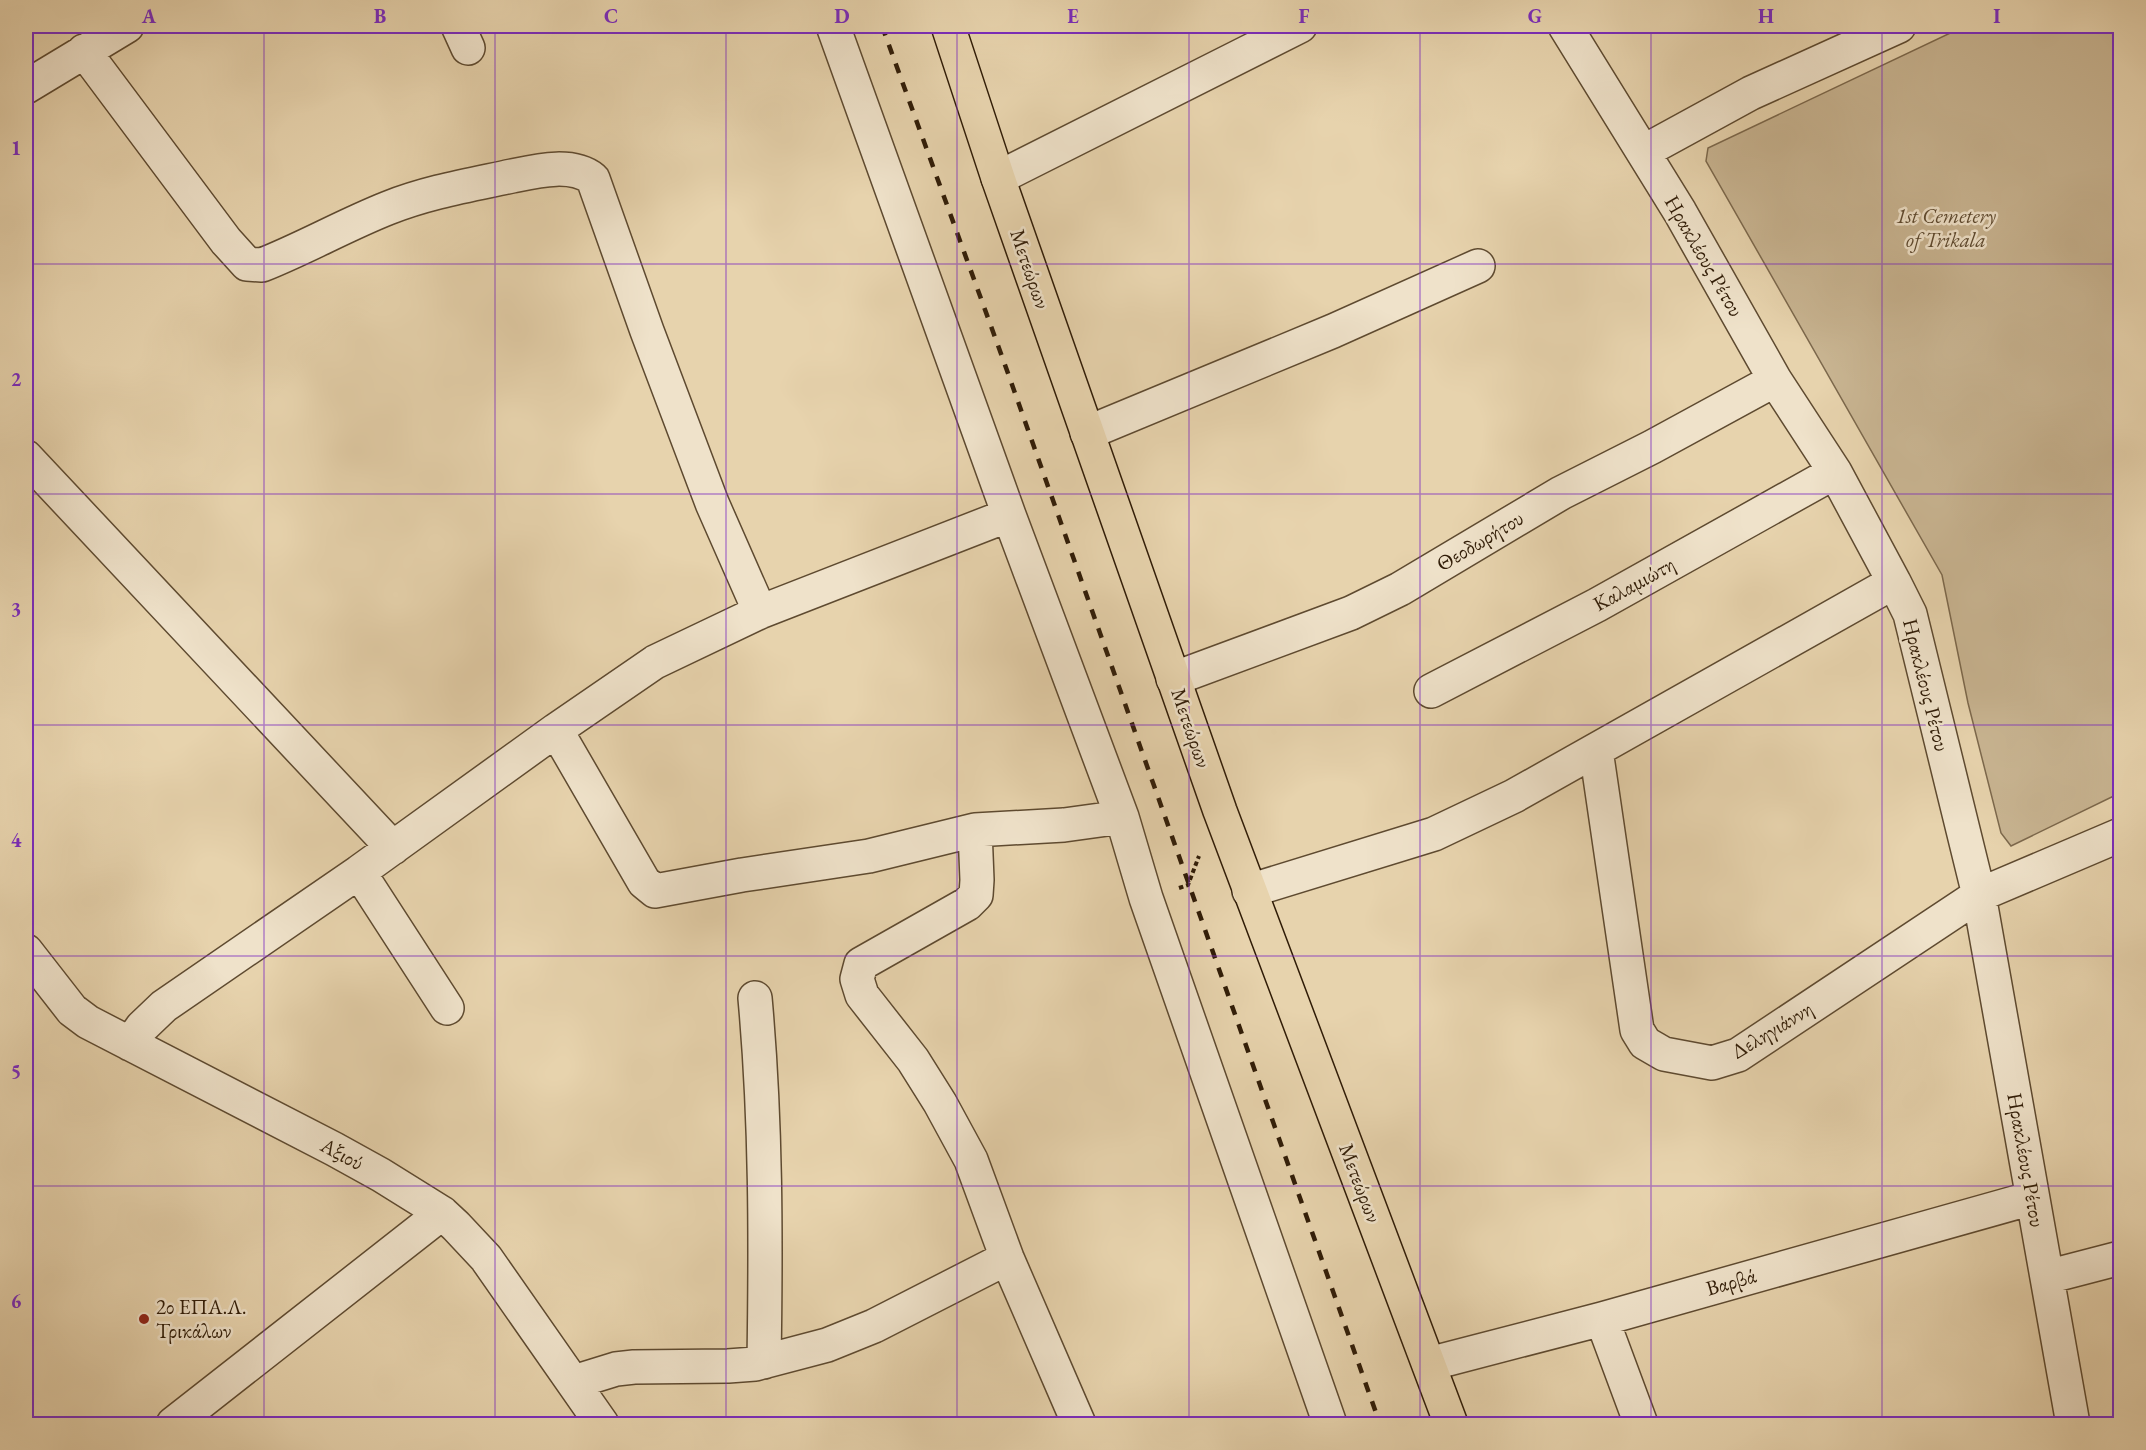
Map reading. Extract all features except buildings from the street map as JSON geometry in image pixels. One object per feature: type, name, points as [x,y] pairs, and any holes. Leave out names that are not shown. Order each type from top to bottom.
[{"type":"main road","name":"Μετεώρων","points":[[948,26],[998,178],[1220,812],[1450,1425]]},
{"type":"street","points":[[26,87],[127,26]]},
{"type":"street","points":[[833,26],[1009,515],[1122,817],[1146,898],[1330,1425]]},
{"type":"street","points":[[998,178],[1300,26]]},
{"type":"street","name":"Ηρακλέους Ρέτου","points":[[1565,26],[1680,212],[1775,380],[1835,472],[1910,615],[1979,895],[2073,1425]]},
{"type":"street","points":[[1643,152],[1751,93],[1899,26]]},
{"type":"street","points":[[84,51],[226,241],[247,264],[262,265],[388,208],[434,192],[537,171],[562,170],[586,173],[593,178],[647,331],[712,503],[760,612]]},
{"type":"street","points":[[1087,433],[1333,331],[1478,266]]},
{"type":"street","name":"Θεοδωρήτου","points":[[1173,679],[1371,604],[1561,493],[1652,447],[1775,380]]},
{"type":"street","points":[[26,457],[393,848]]},
{"type":"street","name":"Καλαμιώτη","points":[[1431,691],[1597,605],[1835,472]]},
{"type":"street","points":[[130,1044],[142,1027],[164,1006],[359,872],[556,730],[655,662],[760,612],[1009,515]]},
{"type":"street","points":[[1249,891],[1434,834],[1514,796],[1894,582]]},
{"type":"street","points":[[556,730],[644,882],[655,891],[869,856],[975,830],[1064,825],[1122,817]]},
{"type":"street","name":"Δεληγιάννη","points":[[1596,750],[1637,1030],[1646,1042],[1664,1054],[1712,1063],[1738,1055],[1979,895],[2121,835]]},
{"type":"street","points":[[975,830],[976,895],[967,904],[861,964],[857,979],[862,995],[913,1060],[971,1160],[1007,1258],[1079,1425]]},
{"type":"street","points":[[359,872],[447,1008]]},
{"type":"street","name":"Αξιού","points":[[26,951],[72,1010],[102,1031],[334,1149],[442,1213],[486,1258],[602,1425]]},
{"type":"street","points":[[754,998],[760,1060],[765,1197],[764,1362]]},
{"type":"street","name":"Βαρβά","points":[[1429,1364],[1602,1319],[2032,1198]]},
{"type":"street","points":[[173,1425],[442,1213]]},
{"type":"street","points":[[574,1382],[616,1369],[658,1366],[728,1366],[764,1362],[827,1345],[874,1326],[1007,1258]]},
{"type":"street","points":[[2047,1277],[2121,1258]]},
{"type":"street","points":[[1602,1319],[1641,1425]]},
{"type":"path","points":[[1146,898],[1188,885],[1220,812]]},
{"type":"green space","name":"1st Cemetery of Trikala","points":[[1965,26],[2120,26],[2120,793],[2011,846],[2001,833],[1968,703],[1942,575],[1706,161],[1708,148]]},
{"type":"railway","points":[[882,26],[1004,362],[1380,1424]]},
{"type":"place","name":"2ο ΕΠΑ.Λ. Τρικάλων","points":[[144,1319]]}]
